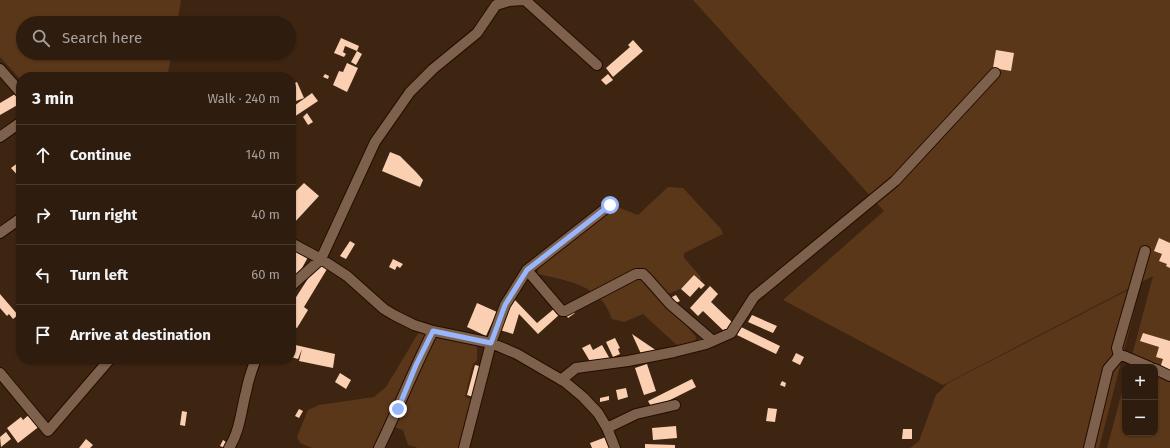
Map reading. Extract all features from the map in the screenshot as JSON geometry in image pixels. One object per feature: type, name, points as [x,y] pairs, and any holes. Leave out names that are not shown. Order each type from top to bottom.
[{"type":"street","points":[[296,282],[321,259],[375,142],[410,92],[433,69],[477,33],[496,5],[509,1],[524,0],[597,65]]},
{"type":"street","points":[[0,69],[16,87]]},
{"type":"street","points":[[561,380],[576,368],[651,356],[693,347],[713,341],[731,333],[754,297],[895,181],[995,73]]},
{"type":"street","points":[[0,137],[16,126]]},
{"type":"street","points":[[464,448],[491,343],[505,305],[527,270],[610,205]]},
{"type":"street","points":[[0,233],[16,222]]},
{"type":"street","points":[[296,246],[321,259],[347,276],[384,309],[414,325],[433,331],[491,343],[517,354],[561,380],[583,397],[598,413],[607,428],[614,448]]},
{"type":"street","points":[[1089,448],[1108,369],[1118,356],[1117,348],[1145,251]]},
{"type":"street","points":[[527,270],[562,311],[565,311],[636,274],[643,274],[670,304],[713,341]]},
{"type":"street","points":[[379,448],[433,331]]},
{"type":"street","points":[[1118,356],[1124,356],[1143,364]]},
{"type":"street","points":[[0,373],[48,431],[106,364]]},
{"type":"street","points":[[229,448],[242,416],[246,392],[254,364]]},
{"type":"street","points":[[1158,370],[1170,376]]},
{"type":"street","points":[[607,428],[636,414],[675,404]]},
{"type":"shaded area","points":[[0,0],[181,0],[178,16],[16,16],[16,60],[171,60],[168,72],[16,72],[16,75],[0,57]]},
{"type":"shaded area","points":[[693,0],[1170,0],[1170,448],[1107,448],[1122,392],[1122,436],[1158,436],[1158,364],[1130,364],[1153,276],[943,385],[783,300],[884,211]]},
{"type":"shaded area","points":[[668,187],[683,188],[721,229],[723,234],[684,253],[684,258],[700,276],[701,280],[668,294],[667,303],[696,337],[695,342],[678,346],[643,314],[624,322],[612,319],[603,302],[589,290],[565,280],[538,274],[538,266],[542,262],[617,207],[638,215]]},
{"type":"shaded area","points":[[1138,285],[1140,288],[1099,448],[910,448],[919,441],[936,395],[948,383]]},
{"type":"shaded area","points":[[419,332],[477,343],[477,360],[473,364],[465,396],[472,399],[461,448],[418,448],[408,445],[403,430],[387,425],[376,448],[312,448],[300,443],[297,437],[308,410],[319,405],[374,397],[386,387]]},
{"type":"building","points":[[341,38],[359,46],[357,51],[345,46],[343,52],[346,54],[344,57],[334,53]]},
{"type":"building","points":[[633,40],[643,51],[613,77],[606,68],[630,47],[628,45]]},
{"type":"building","points":[[996,50],[1014,53],[1011,71],[993,68]]},
{"type":"building","points":[[357,51],[362,54],[356,65],[351,62]]},
{"type":"building","points":[[347,63],[358,68],[347,92],[333,85],[339,71],[343,72]]},
{"type":"building","points":[[325,74],[329,76],[328,79],[323,77]]},
{"type":"building","points":[[608,74],[613,80],[606,85],[601,80]]},
{"type":"building","points":[[296,82],[304,98],[296,101]]},
{"type":"building","points":[[312,93],[318,101],[296,116],[296,104]]},
{"type":"building","points":[[16,94],[16,106],[0,115],[0,103]]},
{"type":"building","points":[[307,113],[313,122],[308,125],[303,117]]},
{"type":"building","points":[[390,152],[400,156],[423,180],[420,187],[382,171]]},
{"type":"building","points":[[16,164],[16,174],[11,168]]},
{"type":"building","points":[[304,183],[319,196],[296,221],[296,191]]},
{"type":"building","points":[[1159,238],[1170,243],[1170,268],[1166,266],[1167,264],[1159,261],[1162,254],[1154,251]]},
{"type":"building","points":[[350,241],[355,244],[346,259],[340,256]]},
{"type":"building","points":[[296,251],[308,257],[296,279]]},
{"type":"building","points":[[393,259],[403,264],[400,268],[397,266],[395,270],[389,267]]},
{"type":"building","points":[[318,263],[327,269],[304,307],[308,310],[297,328],[296,297]]},
{"type":"building","points":[[694,275],[705,285],[701,289],[699,287],[690,297],[681,289]]},
{"type":"building","points":[[710,286],[718,294],[711,302],[734,324],[726,333],[703,311],[698,316],[690,308]]},
{"type":"building","points":[[0,294],[16,313],[16,317],[13,319],[9,314],[7,316],[0,308]]},
{"type":"building","points":[[676,295],[680,301],[674,304],[670,298]]},
{"type":"building","points":[[514,299],[537,323],[555,308],[560,314],[538,334],[519,314],[513,334],[500,330],[509,304]]},
{"type":"building","points":[[477,303],[497,312],[486,336],[467,327]]},
{"type":"building","points":[[572,309],[575,313],[568,318],[565,313]]},
{"type":"building","points":[[752,315],[777,326],[773,333],[748,322]]},
{"type":"building","points":[[741,327],[780,346],[776,354],[737,335]]},
{"type":"building","points":[[1143,333],[1170,341],[1170,372],[1160,368],[1163,359],[1156,357],[1159,347],[1140,341]]},
{"type":"building","points":[[632,334],[657,351],[642,356]]},
{"type":"building","points":[[615,338],[620,348],[618,349],[620,354],[613,357],[606,342]]},
{"type":"building","points":[[590,344],[593,350],[602,345],[610,359],[602,364],[599,359],[591,363],[582,348]]},
{"type":"building","points":[[296,345],[335,354],[333,368],[299,361],[302,349],[298,359],[296,358]]},
{"type":"building","points":[[796,353],[804,357],[800,365],[792,361]]},
{"type":"building","points":[[647,364],[656,391],[644,395],[635,368]]},
{"type":"building","points":[[475,365],[483,367],[476,398],[467,395]]},
{"type":"building","points":[[340,373],[351,380],[346,389],[335,382]]},
{"type":"building","points":[[692,379],[696,387],[652,408],[648,401]]},
{"type":"building","points":[[782,381],[786,383],[785,387],[780,385]]},
{"type":"building","points":[[626,388],[628,397],[618,400],[616,390]]},
{"type":"building","points":[[609,396],[609,400],[600,402],[600,398]]},
{"type":"building","points":[[768,408],[777,409],[775,422],[766,421]]},
{"type":"building","points":[[299,409],[303,411],[299,418],[295,416]]},
{"type":"building","points":[[182,411],[187,412],[185,426],[180,425]]},
{"type":"building","points":[[31,413],[41,425],[18,443],[7,428],[21,417],[23,420]]},
{"type":"building","points":[[676,426],[677,438],[653,440],[652,428]]},
{"type":"building","points":[[903,429],[912,429],[912,439],[902,439]]},
{"type":"building","points":[[6,432],[11,439],[1,447],[0,437]]},
{"type":"building","points":[[606,437],[610,448],[592,448],[590,443]]},
{"type":"building","points":[[86,439],[93,445],[90,448],[79,448]]},
{"type":"building","points":[[223,440],[229,444],[226,448],[220,446]]},
{"type":"building","points":[[645,444],[675,445],[675,448],[645,448]]},
{"type":"route","points":[[398,409],[416,365],[433,331],[491,343],[505,305],[527,270],[610,205]]}]
